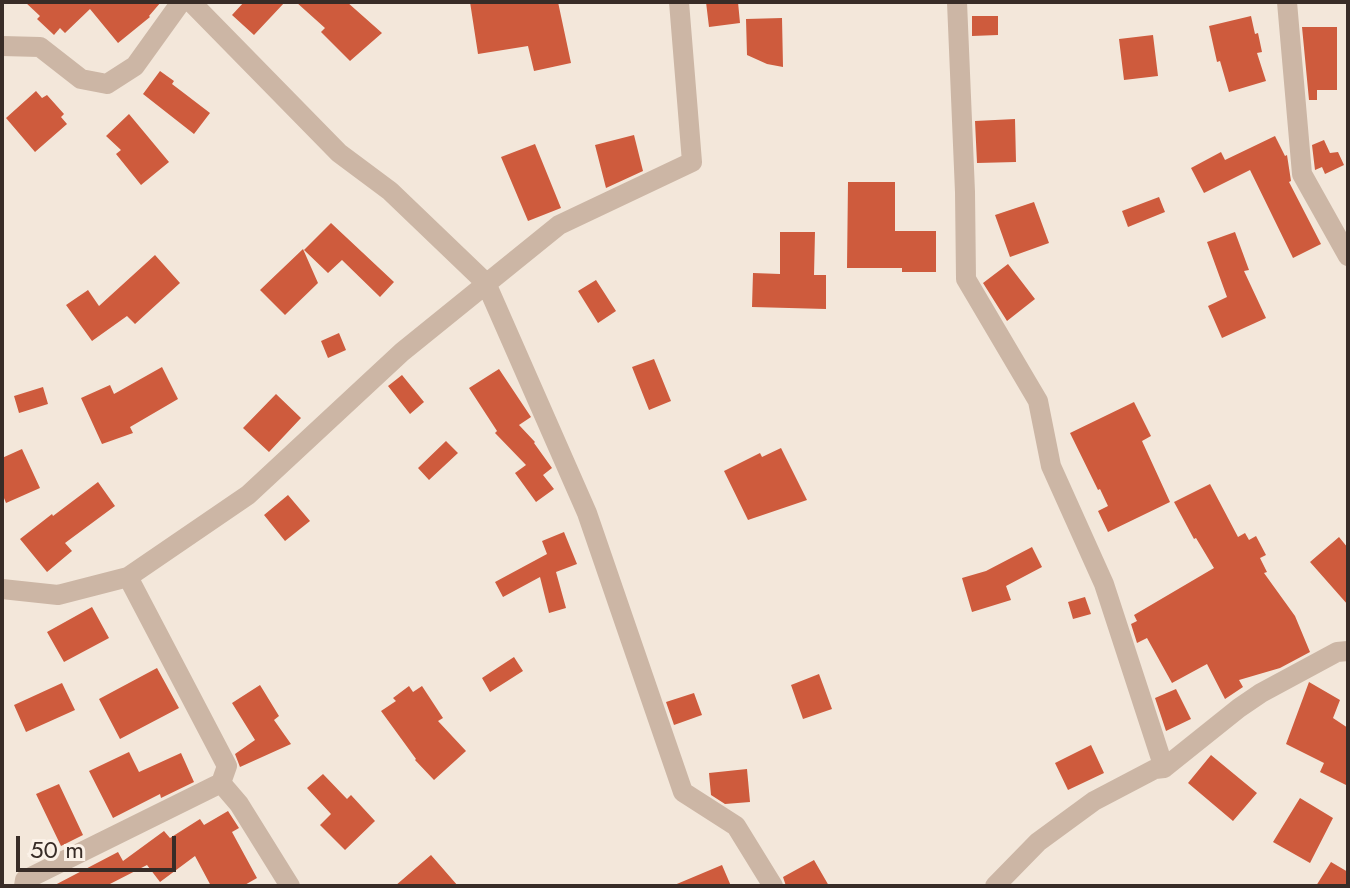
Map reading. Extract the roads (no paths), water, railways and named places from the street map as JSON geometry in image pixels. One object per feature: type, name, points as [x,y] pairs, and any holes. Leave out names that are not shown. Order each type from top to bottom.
[{"type":"street","points":[[2,46],[40,47],[81,79],[107,84],[135,66],[181,2]]},
{"type":"street","points":[[191,2],[339,153],[390,191],[486,283],[587,513],[683,792],[736,826],[773,886]]},
{"type":"street","points":[[2,589],[58,595],[128,577],[248,495],[402,352],[559,225],[692,162],[679,2]]},
{"type":"street","points":[[957,2],[966,279],[1038,401],[1051,466],[1104,584],[1164,768]]},
{"type":"street","points":[[1287,2],[1302,174],[1348,256]]},
{"type":"street","points":[[24,886],[25,880],[221,783],[227,766],[128,577]]},
{"type":"street","points":[[995,886],[1038,842],[1094,801],[1155,769],[1164,768],[1261,693],[1344,648]]},
{"type":"street","points":[[221,783],[239,804],[290,886]]}]
